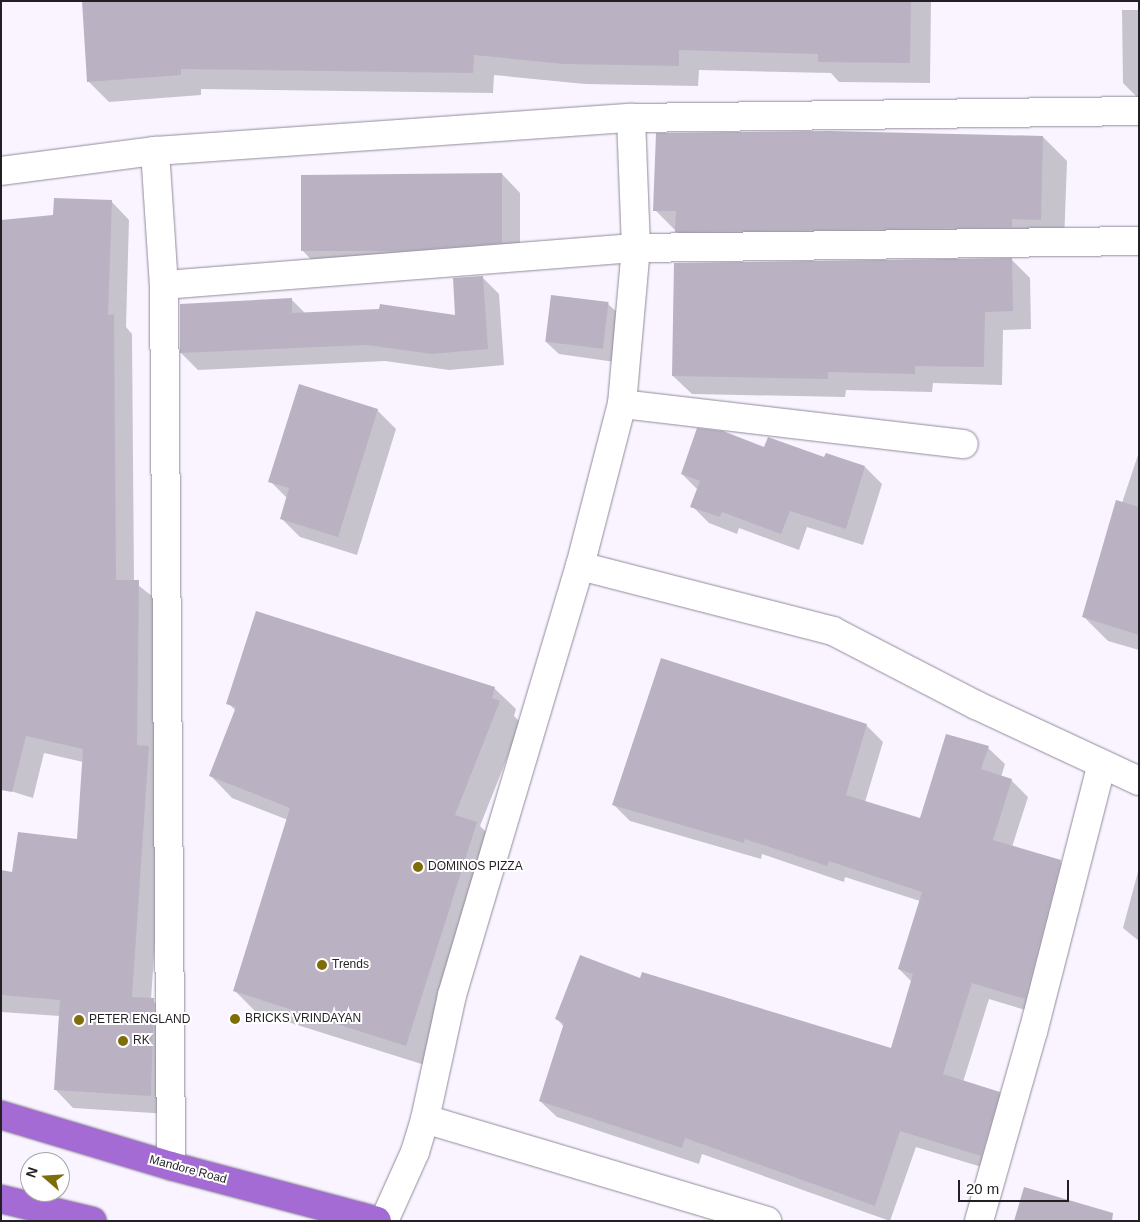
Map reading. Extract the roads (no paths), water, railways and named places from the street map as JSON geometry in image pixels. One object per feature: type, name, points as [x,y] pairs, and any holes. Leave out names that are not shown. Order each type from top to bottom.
[{"type":"highway","name":"Mandore Road","points":[[1,1115],[171,1166],[376,1221]]},
{"type":"highway","points":[[1,1199],[92,1221]]},
{"type":"street","points":[[1,171],[155,151],[631,118],[1139,111]]},
{"type":"street","points":[[384,1221],[415,1152],[425,1119],[452,995],[580,566],[622,404],[636,248],[631,118]]},
{"type":"street","points":[[155,151],[164,285],[171,1166]]},
{"type":"street","points":[[164,285],[636,248],[1139,241]]},
{"type":"street","points":[[622,404],[964,444]]},
{"type":"street","points":[[580,566],[833,631],[1101,766],[1139,781]]},
{"type":"street","points":[[979,1221],[1033,1032],[1101,766]]},
{"type":"street","points":[[425,1119],[767,1221]]},
{"type":"place","name":"DOMINOS PIZZA","points":[[418,867]]},
{"type":"place","name":"Trends","points":[[322,965]]},
{"type":"place","name":"BRICKS VRINDAYAN","points":[[235,1019]]},
{"type":"place","name":"PETER ENGLAND","points":[[79,1020]]},
{"type":"place","name":"RK","points":[[123,1041]]}]
